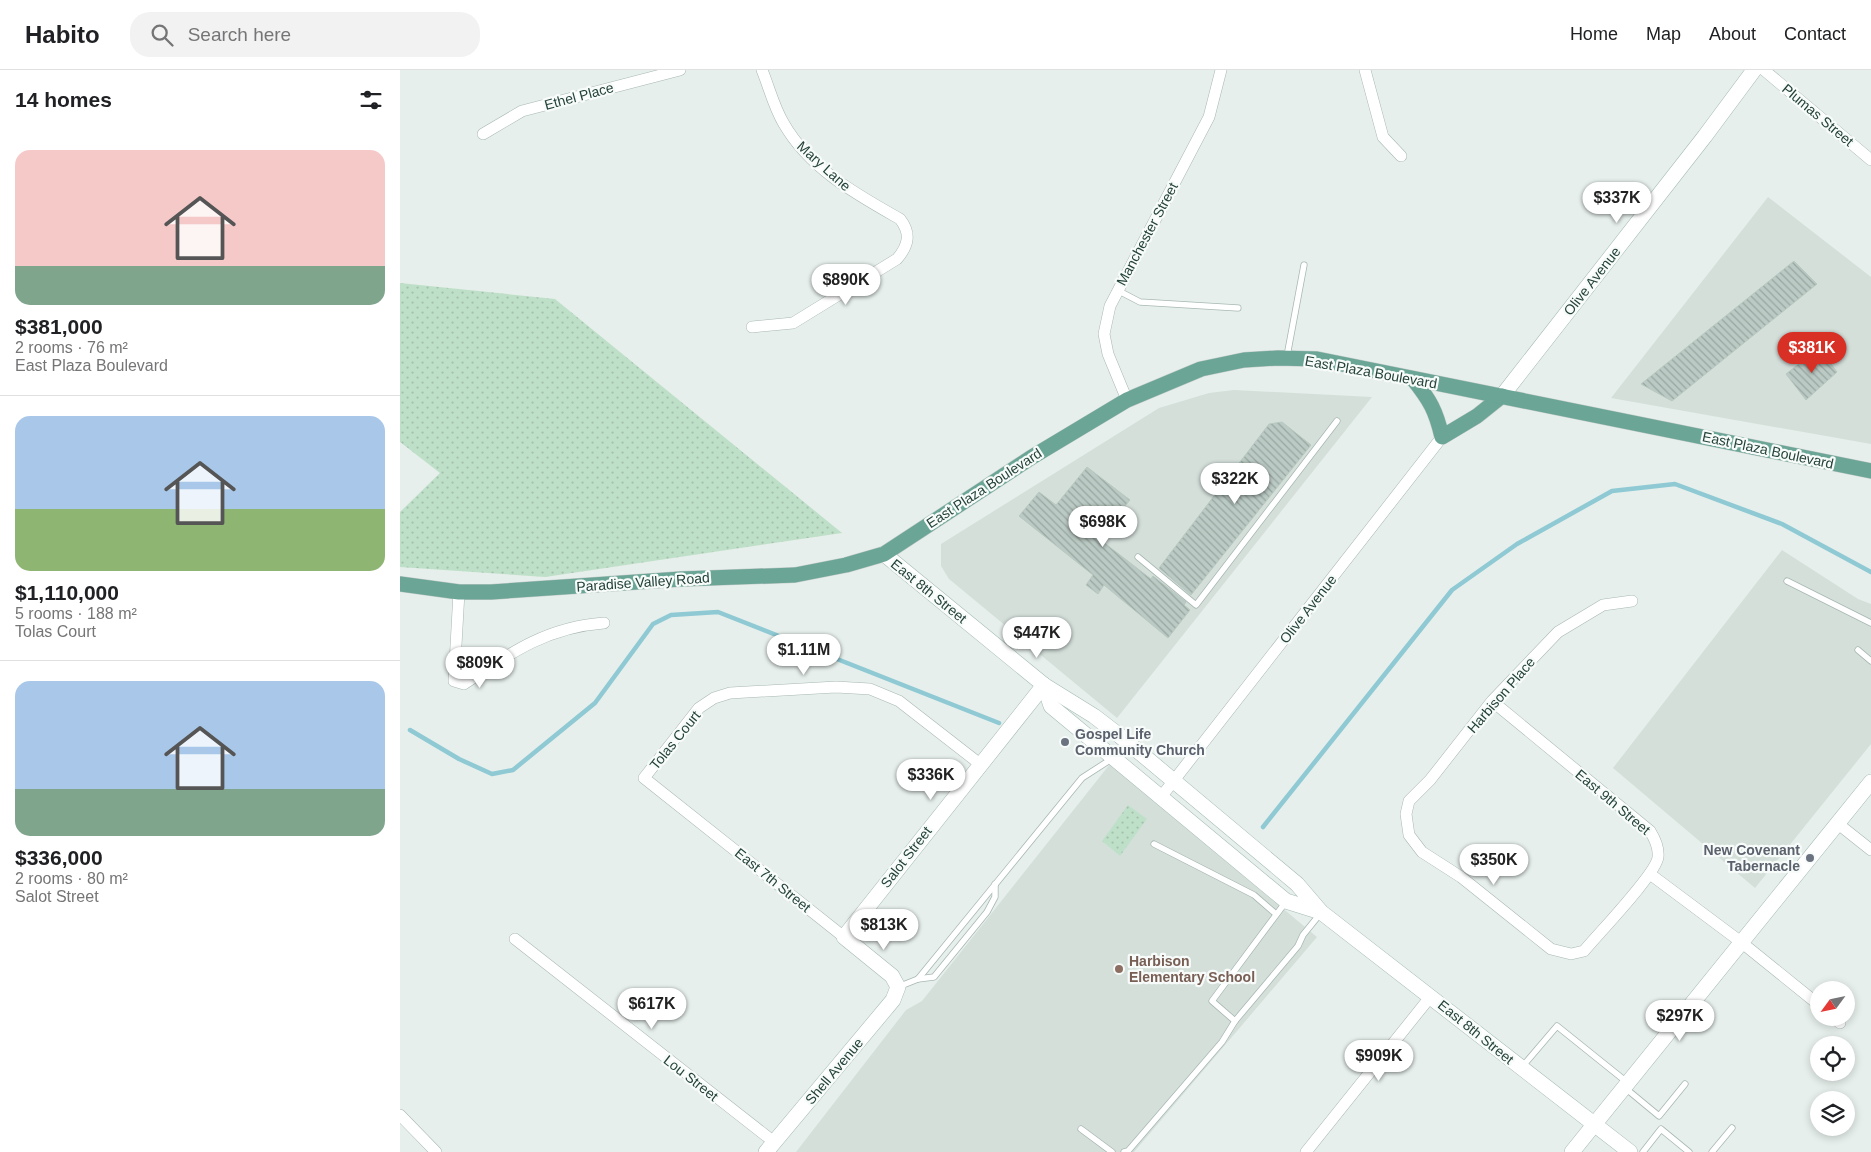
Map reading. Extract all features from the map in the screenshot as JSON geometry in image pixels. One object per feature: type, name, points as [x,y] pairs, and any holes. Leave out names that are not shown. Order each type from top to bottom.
[{"type":"main road","name":"Olive Avenue","points":[[1502,396],[1705,136],[1754,70]]},
{"type":"main road","name":"East Plaza Boulevard","points":[[884,554],[1032,457],[1127,400],[1201,369],[1244,360],[1287,358],[1317,360],[1871,471]]},
{"type":"main road","points":[[1413,379],[1430,400],[1436,413],[1442,437],[1478,416],[1502,396]]},
{"type":"main road","name":"Paradise Valley Road","points":[[400,584],[459,592],[492,592],[681,579],[795,575],[846,565],[884,554]]},
{"type":"main road","name":"East 8th Street","points":[[884,554],[1044,684],[1094,716],[1174,781],[1297,884],[1321,912],[1630,1152]]},
{"type":"main road","name":"East 8th Street","points":[[1044,684],[1051,706],[1286,901],[1321,912]]},
{"type":"main road","name":"Salot Street","points":[[844,937],[1044,684]]},
{"type":"main road","points":[[1572,1152],[1871,782]]},
{"type":"main road","name":"East 7th Street","points":[[844,937],[892,976],[898,987]]},
{"type":"main road","name":"Shell Avenue","points":[[770,1147],[893,1000],[898,987]]},
{"type":"street","name":"Ethel Place","points":[[483,134],[522,112],[680,70]]},
{"type":"street","name":"Mary Lane","points":[[752,327],[793,323],[897,259],[907,248],[908,240],[906,227],[900,219],[841,185],[800,148],[783,123],[762,70]]},
{"type":"street","name":"Manchester Street","points":[[1127,400],[1108,354],[1104,334],[1110,306],[1209,117],[1221,70]]},
{"type":"street","points":[[1366,70],[1383,137],[1400,156]]},
{"type":"street","name":"Plumas Street","points":[[1764,70],[1871,160]]},
{"type":"street","name":"Olive Avenue","points":[[1161,796],[1442,437]]},
{"type":"street","points":[[459,592],[454,681],[459,684],[464,684],[518,648],[557,630],[604,622]]},
{"type":"street","name":"Harbison Place","points":[[1632,601],[1603,605],[1558,632],[1492,702],[1430,780],[1409,801],[1406,814],[1407,828],[1412,841],[1422,852],[1461,877],[1551,949],[1571,954],[1584,951],[1650,874]]},
{"type":"street","name":"Tolas Court","points":[[644,778],[699,708],[714,698],[730,694],[836,687],[870,690],[900,700],[980,764]]},
{"type":"street","name":"East 9th Street","points":[[1492,702],[1650,831],[1656,840],[1659,858],[1650,874]]},
{"type":"street","name":"East 7th Street","points":[[644,778],[844,937]]},
{"type":"street","points":[[1837,823],[1871,850]]},
{"type":"street","points":[[1650,874],[1741,942],[1810,998]]},
{"type":"street","name":"Lou Street","points":[[515,939],[770,1147]]},
{"type":"street","points":[[1306,1152],[1431,996]]},
{"type":"street","points":[[400,1115],[436,1152]]},
{"type":"lane","points":[[1287,358],[1304,265]]},
{"type":"lane","points":[[1117,290],[1140,302],[1238,308]]},
{"type":"lane","points":[[1138,557],[1196,606],[1337,421]]},
{"type":"lane","points":[[1787,581],[1871,623]]},
{"type":"lane","points":[[1858,650],[1871,661]]},
{"type":"lane","points":[[918,979],[1082,778],[1114,757]]},
{"type":"lane","points":[[1154,844],[1254,895],[1276,914]]},
{"type":"lane","points":[[898,987],[918,979],[934,977],[987,912],[995,897],[995,884]]},
{"type":"lane","points":[[1235,1021],[1212,1000],[1286,901]]},
{"type":"lane","points":[[1124,1152],[1128,1151],[1217,1048],[1235,1021],[1298,946],[1303,934],[1321,912]]},
{"type":"lane","points":[[1521,1068],[1557,1026],[1659,1116],[1661,1129],[1689,1152]]},
{"type":"lane","points":[[1659,1116],[1684,1084]]},
{"type":"lane","points":[[1712,1152],[1732,1128]]},
{"type":"lane","points":[[1081,1129],[1112,1152]]},
{"type":"lane","points":[[1643,1152],[1661,1129]]},
{"type":"shaded area","points":[[1768,197],[1871,277],[1871,444],[1611,398]]},
{"type":"shaded area","points":[[1234,390],[1372,397],[1117,718],[949,579],[941,566],[941,544],[1159,408],[1209,393]]},
{"type":"shaded area","points":[[1782,550],[1858,599],[1871,604],[1871,744],[1755,888],[1613,768]]},
{"type":"shaded area","name":"Harbison Elementary School","points":[[1110,764],[1317,937],[1134,1152],[796,1152],[906,1010],[922,1001]]},
{"type":"green space","points":[[400,283],[555,299],[842,533],[545,577],[400,567],[400,512],[440,473],[400,442]]},
{"type":"green space","points":[[1128,805],[1147,819],[1120,856],[1102,841]]},
{"type":"building","points":[[1794,261],[1817,284],[1672,401],[1641,384]]},
{"type":"building","points":[[1819,348],[1837,372],[1806,400],[1786,374]]},
{"type":"building","points":[[1282,422],[1311,445],[1191,595],[1159,568],[1269,424]]},
{"type":"building","points":[[1087,467],[1130,500],[1098,538],[1151,579],[1153,576],[1186,602],[1184,605],[1190,610],[1168,638],[1104,585],[1098,594],[1086,585],[1093,575],[1019,516],[1039,492],[1056,505]]},
{"type":"waterway","points":[[1263,827],[1452,590],[1517,544],[1612,491],[1675,484],[1782,524],[1871,572]]},
{"type":"waterway","points":[[410,730],[459,759],[492,774],[513,770],[595,703],[653,624],[671,615],[718,612],[999,723]]},
{"type":"place","name":"Gospel Life Community Church","points":[[1065,742]]},
{"type":"place","name":"New Covenant Tabernacle","points":[[1810,858]]},
{"type":"place","name":"Harbison Elementary School","points":[[1119,969]]}]
